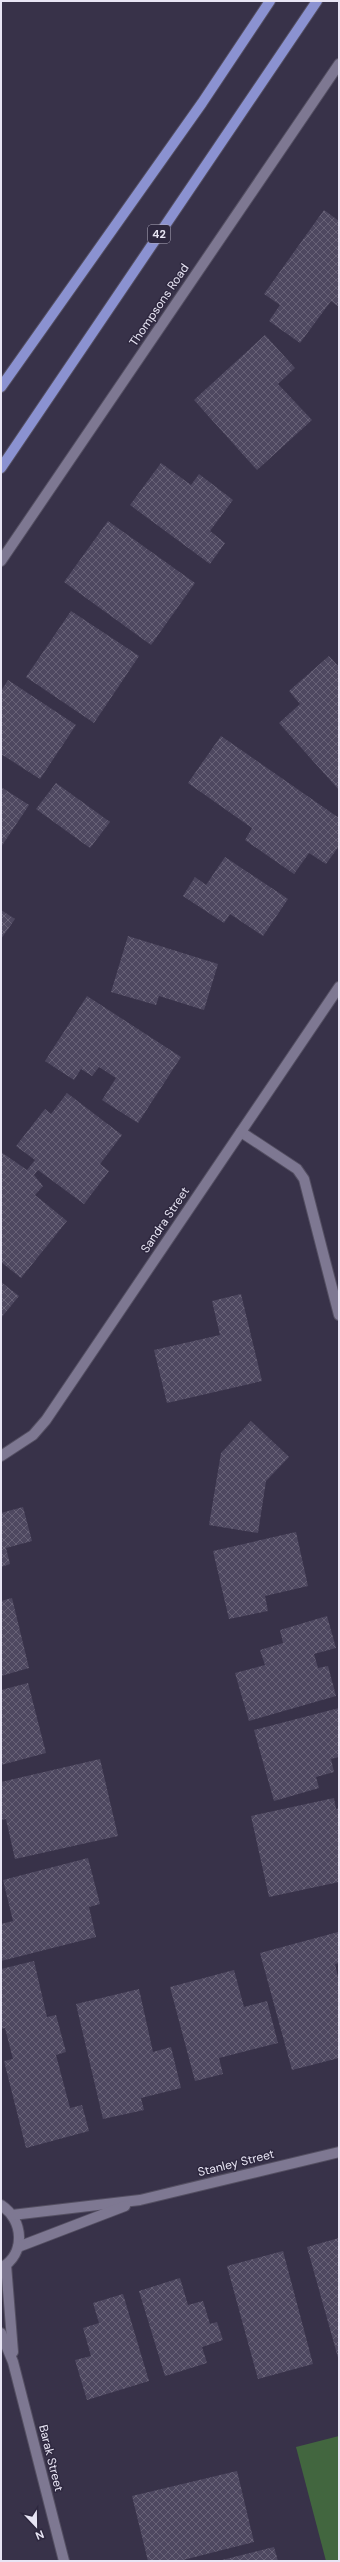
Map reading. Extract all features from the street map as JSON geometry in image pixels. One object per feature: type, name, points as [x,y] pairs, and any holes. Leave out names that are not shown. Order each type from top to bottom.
[{"type":"main road","points":[[1,387],[202,103],[270,1]]},
{"type":"main road","name":"42","points":[[1,468],[317,1]]},
{"type":"street","name":"Thompsons Road","points":[[1,561],[339,64]]},
{"type":"street","name":"Sandra Street","points":[[1,1456],[33,1435],[46,1420],[339,987]]},
{"type":"street","points":[[241,1132],[297,1169],[304,1179],[339,1315]]},
{"type":"street","name":"Stanley Street","points":[[12,2216],[140,2200],[339,2152]]},
{"type":"street","name":"Stanley Street","points":[[18,2246],[140,2200]]},
{"type":"street","points":[[1,2205],[12,2216],[18,2225],[18,2246],[3,2266]]},
{"type":"street","name":"Barak Street","points":[[3,2266],[13,2362]]},
{"type":"street","name":"Barak Street","points":[[1,2333],[13,2362],[64,2561]]},
{"type":"green space","points":[[339,2436],[339,2561],[326,2561],[296,2447]]},
{"type":"building","points":[[324,210],[339,221],[339,307],[331,301],[300,343],[269,321],[280,305],[264,294]]},
{"type":"building","points":[[265,335],[295,368],[278,384],[312,420],[257,470],[194,400]]},
{"type":"building","points":[[161,463],[191,485],[199,474],[233,500],[210,531],[225,543],[210,564],[130,505]]},
{"type":"building","points":[[108,521],[195,583],[151,645],[64,582]]},
{"type":"building","points":[[71,611],[139,656],[94,723],[26,677]]},
{"type":"building","points":[[329,656],[339,667],[339,790],[279,723],[300,704],[289,691]]},
{"type":"building","points":[[8,680],[76,725],[40,779],[1,754],[1,691]]},
{"type":"building","points":[[221,736],[339,818],[339,846],[326,864],[309,853],[294,874],[245,840],[252,828],[188,783]]},
{"type":"building","points":[[56,783],[110,822],[90,848],[36,809]]},
{"type":"building","points":[[1,787],[29,805],[1,847]]},
{"type":"building","points":[[225,857],[288,899],[263,936],[230,914],[224,923],[183,896],[195,877],[206,885]]},
{"type":"building","points":[[1,910],[15,919],[1,939]]},
{"type":"building","points":[[128,936],[218,964],[204,1010],[159,996],[156,1005],[111,992]]},
{"type":"building","points":[[87,996],[181,1057],[138,1123],[102,1100],[116,1078],[99,1067],[92,1076],[81,1069],[74,1080],[45,1061]]},
{"type":"building","points":[[67,1093],[122,1135],[100,1164],[109,1171],[84,1204],[38,1170],[34,1175],[43,1186],[35,1195],[67,1221],[21,1278],[1,1262],[1,1152],[27,1170],[35,1160],[16,1146],[45,1109],[51,1114]]},
{"type":"building","points":[[1,1282],[19,1296],[1,1318]]},
{"type":"building","points":[[241,1294],[262,1381],[167,1403],[154,1350],[220,1335],[212,1301]]},
{"type":"building","points":[[251,1421],[289,1457],[266,1481],[258,1533],[209,1525],[221,1453]]},
{"type":"building","points":[[23,1507],[32,1541],[6,1548],[10,1564],[1,1567],[1,1513]]},
{"type":"building","points":[[296,1532],[308,1586],[265,1596],[268,1611],[229,1619],[213,1551]]},
{"type":"building","points":[[12,1598],[29,1668],[1,1676],[1,1601]]},
{"type":"building","points":[[327,1616],[336,1648],[314,1654],[318,1668],[328,1666],[336,1696],[249,1721],[235,1673],[265,1665],[260,1650],[283,1643],[280,1630]]},
{"type":"building","points":[[28,1683],[46,1753],[1,1765],[1,1690]]},
{"type":"building","points":[[339,1708],[339,1757],[331,1759],[334,1772],[316,1777],[319,1788],[274,1801],[254,1730]]},
{"type":"building","points":[[100,1759],[118,1836],[15,1859],[6,1819],[1,1820],[1,1782]]},
{"type":"building","points":[[334,1798],[336,1809],[339,1808],[339,1882],[269,1897],[251,1816]]},
{"type":"building","points":[[88,1858],[100,1904],[89,1907],[96,1937],[1,1961],[1,1924],[13,1921],[3,1880]]},
{"type":"building","points":[[338,1932],[339,1963],[335,1964],[339,1981],[339,2058],[292,2070],[260,1953]]},
{"type":"building","points":[[34,1961],[47,2017],[56,2015],[66,2052],[56,2055],[70,2108],[82,2105],[89,2131],[26,2148],[4,2061],[13,2059],[5,2028],[1,2029],[1,1969]]},
{"type":"building","points":[[234,1970],[244,2007],[267,2001],[278,2043],[219,2058],[223,2074],[195,2081],[170,1987]]},
{"type":"building","points":[[139,1989],[153,2052],[171,2047],[181,2088],[141,2098],[144,2110],[103,2119],[76,2004]]},
{"type":"building","points":[[339,2238],[339,2361],[307,2247]]},
{"type":"building","points":[[283,2251],[313,2364],[258,2379],[227,2266]]},
{"type":"building","points":[[180,2278],[188,2305],[203,2301],[210,2324],[217,2322],[223,2340],[202,2347],[207,2363],[165,2376],[139,2291]]},
{"type":"building","points":[[123,2294],[149,2381],[87,2400],[75,2360],[91,2356],[83,2328],[99,2323],[93,2303]]},
{"type":"building","points":[[237,2471],[254,2542],[179,2561],[148,2561],[132,2496]]},
{"type":"building","points":[[274,2547],[278,2561],[222,2561],[222,2560]]}]
